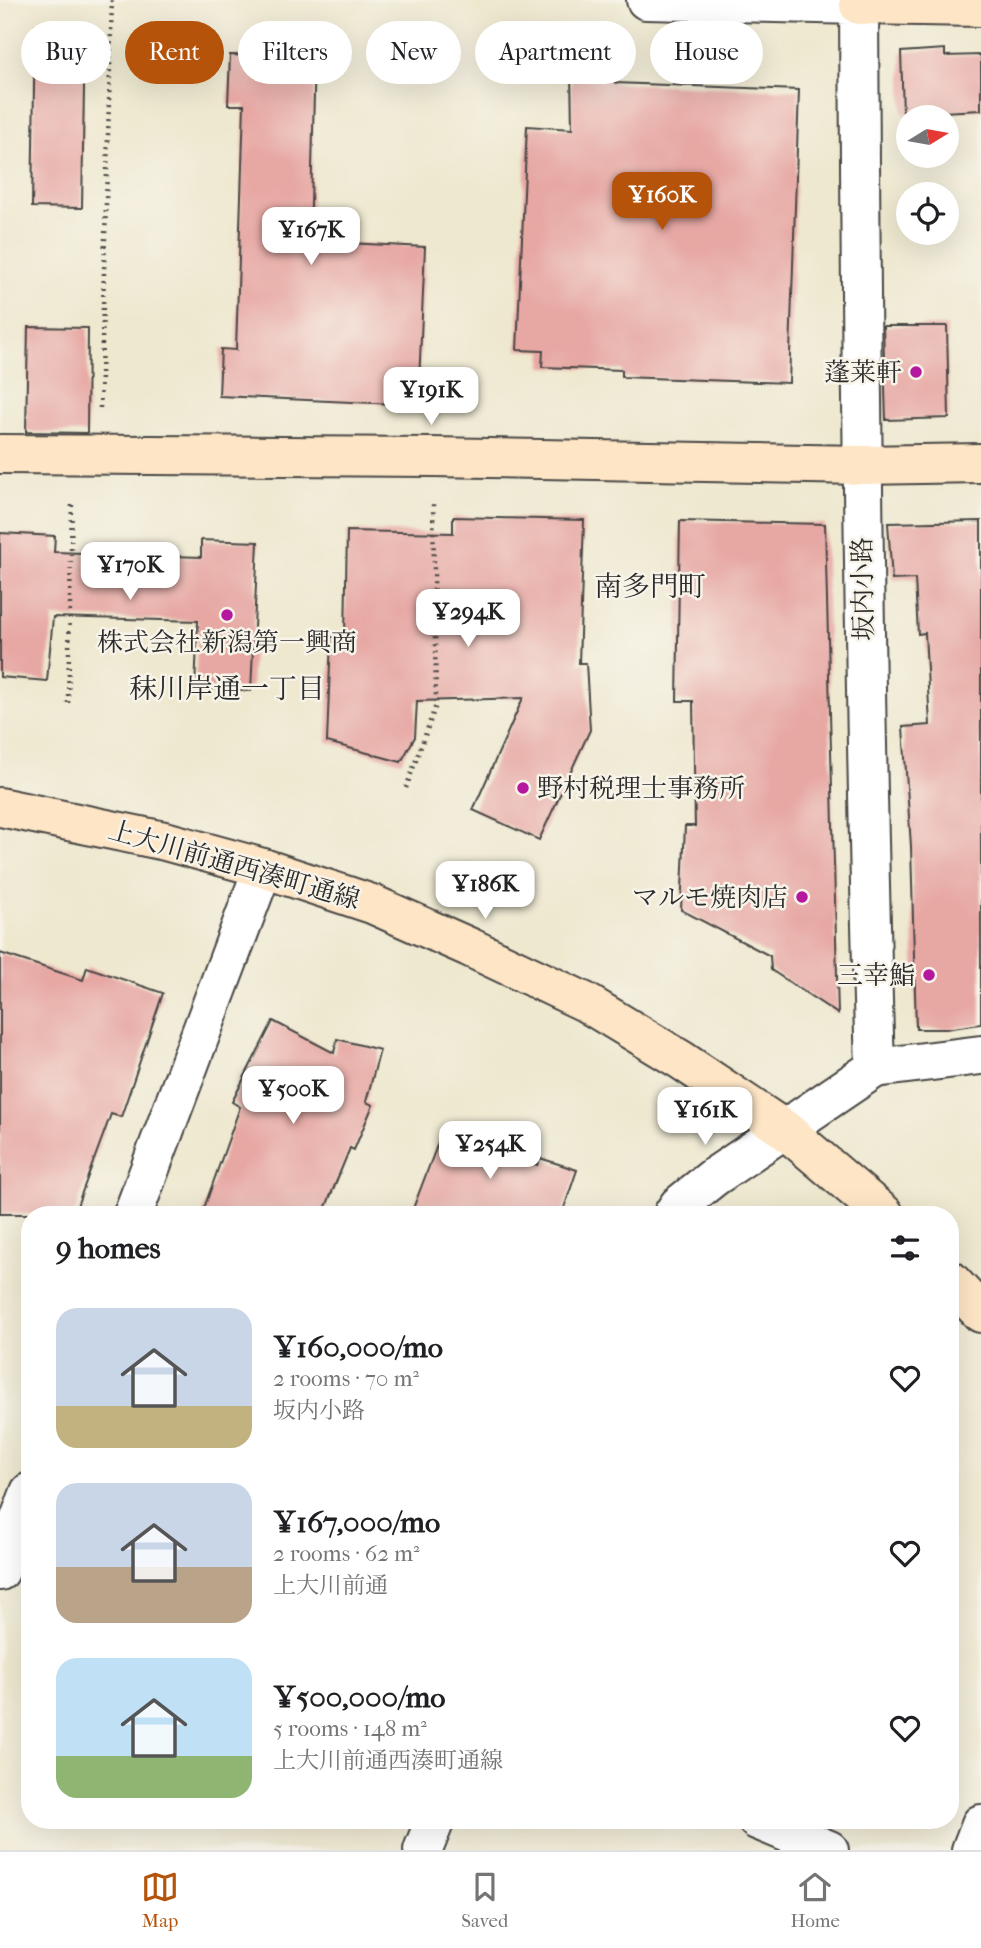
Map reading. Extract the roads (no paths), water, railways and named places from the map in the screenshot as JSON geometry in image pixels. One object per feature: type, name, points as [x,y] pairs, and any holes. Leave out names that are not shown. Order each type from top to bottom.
[{"type":"street","points":[[646,0],[859,2],[981,7]]},
{"type":"street","name":"坂内小路","points":[[859,2],[861,465],[866,780],[875,1068]]},
{"type":"street","points":[[0,454],[432,457],[861,465],[981,463]]},
{"type":"street","name":"上大川前通西湊町通線","points":[[0,807],[165,841],[263,868],[372,904],[469,947],[585,1002],[681,1060],[784,1129],[875,1206]]},
{"type":"street","points":[[137,1206],[263,868]]},
{"type":"street","points":[[679,1206],[714,1177],[875,1068],[981,1055]]},
{"type":"street","points":[[959,1290],[981,1313]]},
{"type":"street","points":[[0,1571],[19,1515]]},
{"type":"street","points":[[971,1850],[981,1824]]},
{"type":"street","points":[[423,1850],[431,1829]]},
{"type":"street","points":[[778,1829],[828,1850]]},
{"type":"place","name":"蓬莱軒","points":[[916,372]]},
{"type":"place","name":"株式会社新潟第一興商","points":[[227,615]]},
{"type":"place","name":"野村税理士事務所","points":[[523,788]]},
{"type":"place","name":"マルモ焼肉店","points":[[802,897]]},
{"type":"place","name":"三幸鮨","points":[[929,975]]},
{"type":"district","name":"南多門町","points":[[650,586]]},
{"type":"district","name":"秣川岸通一丁目","points":[[227,688]]}]
